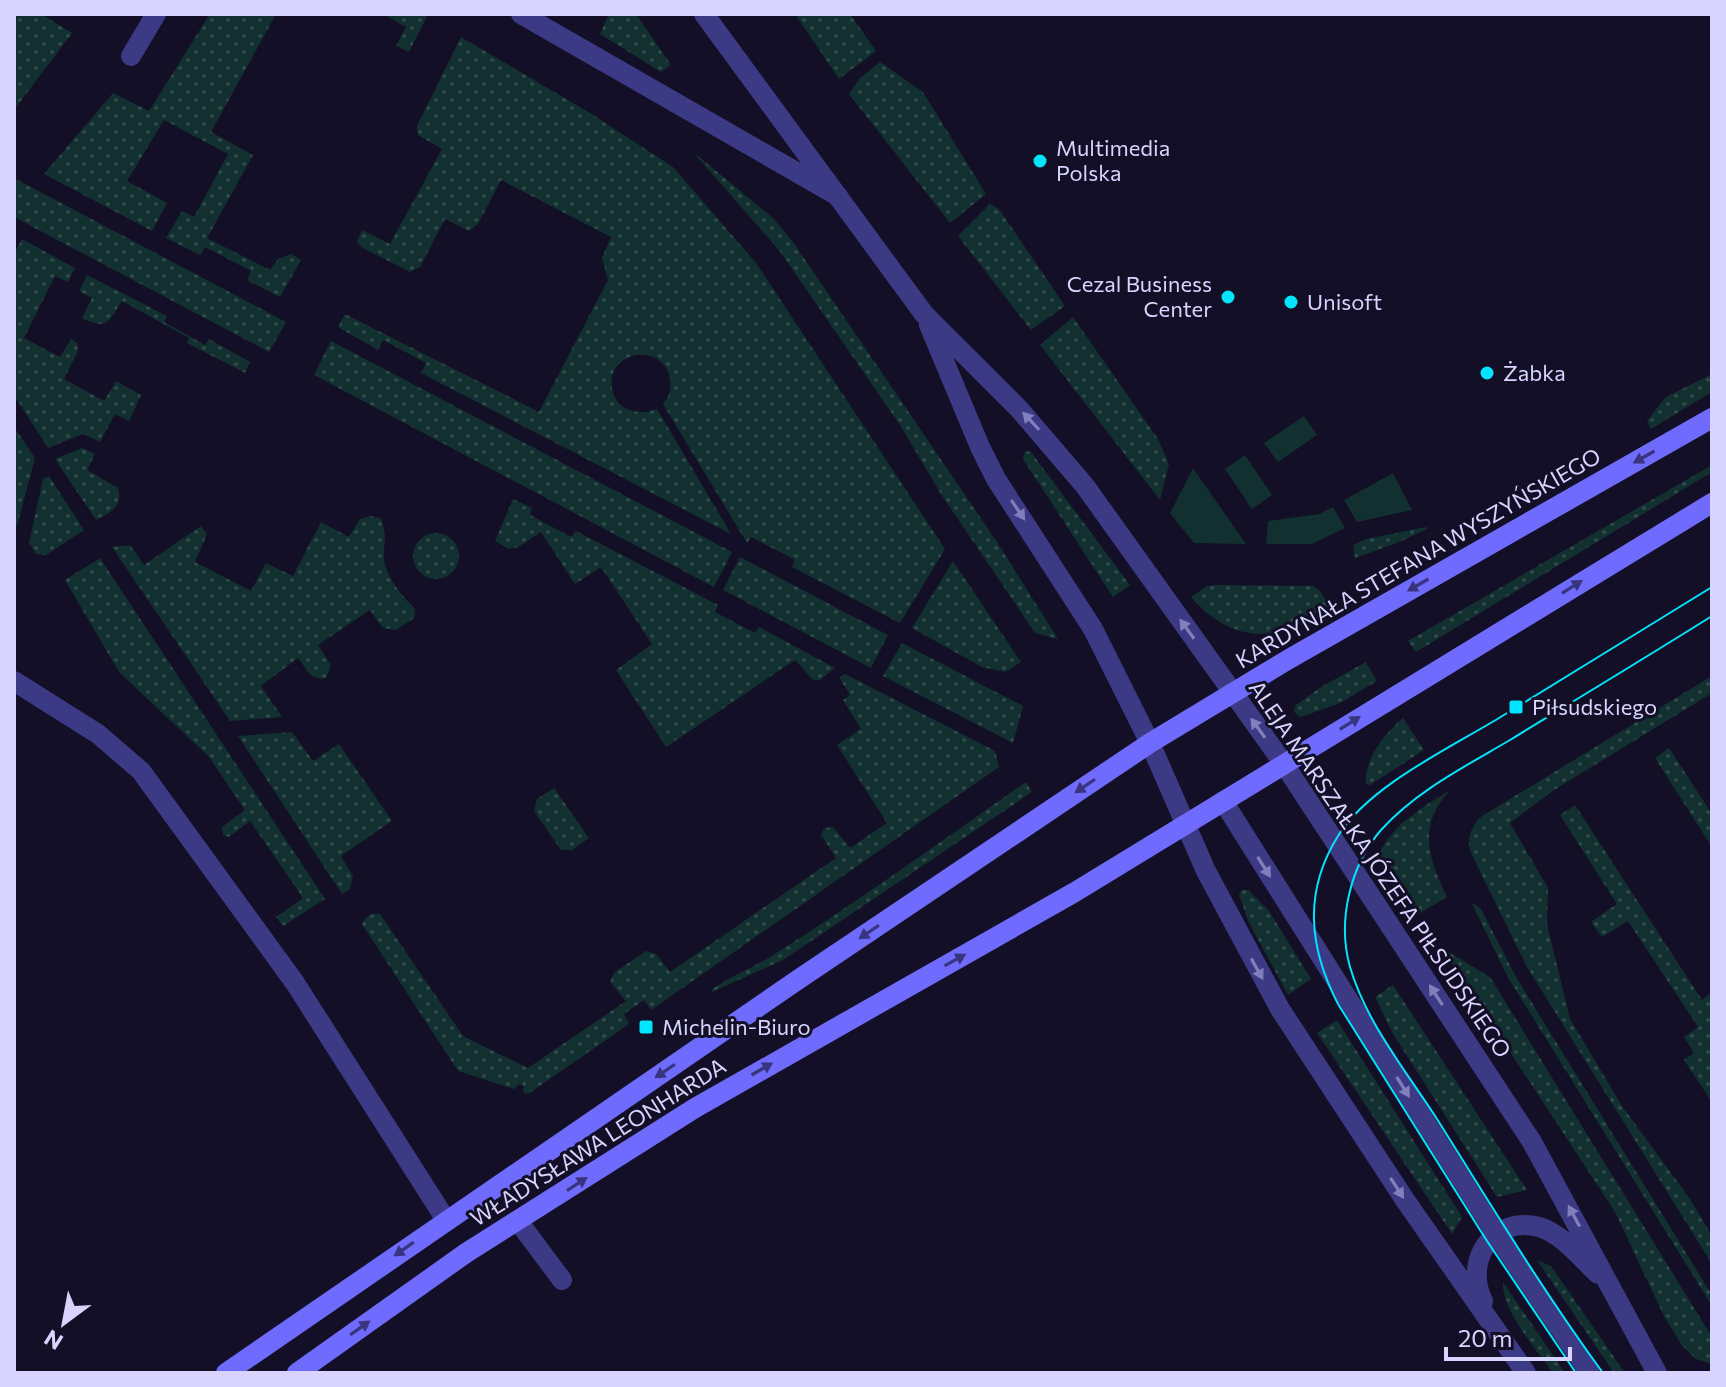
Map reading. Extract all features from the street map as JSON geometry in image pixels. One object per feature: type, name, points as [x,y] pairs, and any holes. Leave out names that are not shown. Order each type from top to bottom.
[{"type":"main road","name":"KARDYNAŁA STEFANA WYSZYŃSKIEGO","points":[[1150,743],[1232,692],[1712,418]]},
{"type":"main road","points":[[1185,824],[1712,503]]},
{"type":"main road","name":"WŁADYSŁAWA LEONHARDA","points":[[226,1373],[446,1220],[1150,743]]},
{"type":"main road","name":"WŁADYSŁAWA LEONHARDA","points":[[297,1373],[466,1253],[695,1108],[1032,917],[1185,824]]},
{"type":"street","points":[[131,56],[156,14]]},
{"type":"street","points":[[521,14],[838,196]]},
{"type":"street","name":"ALEJA MARSZAŁKA JÓZEFA PIŁSUDSKIEGO","points":[[704,14],[924,314],[1047,439],[1125,541],[1284,764],[1532,1142],[1657,1373]]},
{"type":"street","name":"ALEJA MARSZAŁKA JÓZEFA PIŁSUDSKIEGO","points":[[924,314],[996,479],[1093,629],[1150,743],[1231,921],[1280,1009],[1405,1200],[1526,1373]]},
{"type":"street","name":"WŁADYSŁAWA LEONHARDA","points":[[14,681],[98,734],[141,771],[295,983],[446,1220]]},
{"type":"street","points":[[1223,801],[1496,1234],[1590,1373]]},
{"type":"street","points":[[518,1221],[562,1280]]},
{"type":"street","points":[[1497,1330],[1478,1291],[1475,1274],[1482,1250],[1496,1234],[1523,1225],[1541,1228],[1555,1235],[1610,1285]]},
{"type":"green space","points":[[14,14],[41,14],[72,33],[14,110]]},
{"type":"green space","points":[[210,14],[276,14],[211,132],[253,155],[207,238],[270,270],[278,259],[291,254],[301,260],[280,297],[247,280],[251,271],[205,247],[200,255],[166,238],[182,211],[194,217],[228,154],[164,120],[127,181],[167,203],[152,231],[44,174],[113,93],[149,111]]},
{"type":"green space","points":[[383,14],[427,16],[409,52],[396,46],[406,27]]},
{"type":"green space","points":[[609,14],[636,14],[671,65],[661,72],[600,34]]},
{"type":"green space","points":[[795,14],[850,14],[876,51],[839,79]]},
{"type":"green space","points":[[461,37],[590,113],[673,167],[756,263],[945,549],[900,623],[792,567],[795,560],[751,537],[747,543],[663,404],[670,393],[671,383],[666,368],[658,359],[636,355],[617,366],[612,376],[614,396],[629,410],[643,412],[657,409],[731,534],[421,373],[426,363],[383,340],[378,350],[338,327],[345,314],[539,412],[608,280],[602,258],[611,237],[501,180],[478,224],[469,231],[445,219],[420,267],[410,272],[357,242],[362,230],[390,244],[442,149],[418,135],[417,126]]},
{"type":"green space","points":[[880,62],[923,92],[986,194],[950,223],[849,94],[860,78]]},
{"type":"green space","points":[[693,152],[772,217],[793,242],[997,542],[1058,639],[1035,633],[941,494],[900,425],[779,250]]},
{"type":"green space","points":[[14,178],[286,322],[269,352],[14,217]]},
{"type":"green space","points":[[990,204],[999,209],[1065,306],[1031,330],[958,236]]},
{"type":"green space","points":[[22,239],[75,268],[68,282],[55,276],[24,338],[60,357],[71,339],[77,343],[78,351],[64,379],[104,401],[116,381],[141,395],[129,421],[115,414],[100,442],[83,434],[48,448],[14,395],[14,254]]},
{"type":"green space","points":[[87,275],[167,316],[164,322],[205,345],[209,339],[250,362],[245,373],[187,343],[189,338],[122,301],[114,314],[102,324],[82,318],[92,298],[79,291]]},
{"type":"green space","points":[[1073,317],[1158,439],[1169,464],[1160,500],[1040,345]]},
{"type":"green space","points":[[331,341],[732,552],[714,587],[314,375]]},
{"type":"green space","points":[[1712,374],[1710,393],[1651,429],[1647,421],[1666,397]]},
{"type":"green space","points":[[1304,416],[1317,435],[1278,462],[1264,443]]},
{"type":"green space","points":[[14,427],[35,458],[17,526],[14,522]]},
{"type":"green space","points":[[82,448],[95,454],[87,470],[118,488],[117,504],[96,520],[55,459]]},
{"type":"green space","points":[[1025,451],[1031,452],[1130,585],[1113,597],[1023,459]]},
{"type":"green space","points":[[1245,455],[1272,495],[1252,509],[1225,469]]},
{"type":"green space","points":[[1712,465],[1712,472],[1416,652],[1408,641]]},
{"type":"green space","points":[[1193,468],[1246,544],[1194,543],[1170,513]]},
{"type":"green space","points":[[1393,473],[1412,510],[1357,522],[1344,500]]},
{"type":"green space","points":[[49,476],[84,530],[46,555],[36,554],[29,543],[43,479]]},
{"type":"green space","points":[[513,499],[532,508],[530,515],[571,537],[576,531],[718,605],[715,612],[755,633],[759,627],[835,668],[820,680],[813,680],[795,660],[666,747],[616,670],[652,644],[601,567],[575,584],[541,532],[518,547],[509,549],[495,541]]},
{"type":"green space","points":[[1333,507],[1345,528],[1312,544],[1266,544],[1268,521],[1319,514]]},
{"type":"green space","points":[[370,516],[380,518],[387,570],[415,609],[414,618],[396,630],[383,628],[370,610],[318,645],[331,665],[326,678],[312,676],[298,658],[261,686],[282,717],[230,721],[112,547],[130,545],[144,565],[201,526],[207,534],[195,562],[251,591],[266,563],[293,576],[321,522],[349,537],[360,519]]},
{"type":"green space","points":[[1426,527],[1397,543],[1355,558],[1353,545],[1366,539]]},
{"type":"green space","points":[[436,533],[453,539],[459,556],[453,573],[436,579],[419,573],[413,556],[419,539]]},
{"type":"green space","points":[[740,557],[888,635],[871,668],[723,590]]},
{"type":"green space","points":[[100,558],[325,899],[283,926],[276,917],[303,898],[250,821],[229,837],[223,835],[222,827],[245,810],[209,757],[119,672],[65,580]]},
{"type":"green space","points":[[953,561],[1021,662],[1005,672],[982,667],[912,628]]},
{"type":"green space","points":[[1207,586],[1313,586],[1320,591],[1331,609],[1293,628],[1258,634],[1241,631],[1224,624],[1191,597]]},
{"type":"green space","points":[[902,643],[1023,706],[1013,743],[883,676]]},
{"type":"green space","points":[[1366,662],[1377,681],[1340,703],[1301,717],[1294,712],[1295,706],[1321,687]]},
{"type":"green space","points":[[845,674],[995,751],[999,767],[651,1010],[644,1000],[624,1014],[629,1024],[528,1094],[519,1084],[514,1089],[458,1071],[362,924],[365,919],[380,914],[463,1036],[528,1068],[626,1001],[610,982],[614,973],[646,951],[656,954],[670,972],[836,858],[821,835],[824,828],[833,827],[850,848],[887,823],[837,745],[861,729],[843,700],[850,695],[839,677]]},
{"type":"green space","points":[[1712,676],[1712,693],[1554,790],[1510,823],[1548,888],[1547,924],[1570,1019],[1622,1106],[1690,1199],[1712,1236],[1712,1264],[1527,967],[1471,853],[1469,838],[1472,828],[1482,816]]},
{"type":"green space","points":[[1403,718],[1424,750],[1370,785],[1366,784],[1372,756],[1389,731]]},
{"type":"green space","points":[[292,732],[313,761],[339,744],[392,821],[341,856],[353,876],[350,889],[342,894],[238,736]]},
{"type":"green space","points":[[1669,748],[1712,814],[1712,847],[1655,758]]},
{"type":"green space","points":[[1026,782],[1032,792],[783,960],[712,992],[718,985],[770,957],[835,915]]},
{"type":"green space","points":[[554,788],[589,838],[572,850],[561,850],[534,811],[537,799]]},
{"type":"green space","points":[[1450,790],[1433,816],[1429,842],[1447,897],[1417,915],[1379,854],[1400,825]]},
{"type":"green space","points":[[1575,805],[1702,1000],[1712,992],[1712,1102],[1684,1060],[1694,1053],[1684,1037],[1698,1027],[1628,921],[1602,937],[1591,922],[1617,904],[1560,815]]},
{"type":"green space","points":[[1242,890],[1248,890],[1269,911],[1311,979],[1288,995],[1249,923],[1239,895]]},
{"type":"green space","points":[[1471,902],[1481,909],[1516,977],[1712,1295],[1712,1306],[1509,979]]},
{"type":"green space","points":[[1447,951],[1490,977],[1712,1337],[1712,1364],[1696,1359],[1681,1344],[1665,1318],[1615,1212],[1445,953]]},
{"type":"green space","points":[[1393,985],[1527,1190],[1497,1197],[1393,1034],[1375,997]]},
{"type":"green space","points":[[1337,1020],[1462,1217],[1452,1234],[1317,1033]]},
{"type":"green space","points":[[1537,1260],[1551,1266],[1625,1373],[1614,1373]]},
{"type":"green space","points":[[1503,1282],[1565,1373],[1553,1373],[1521,1329],[1508,1305]]},
{"type":"tram line","points":[[1576,1373],[1487,1241],[1338,1004],[1328,983],[1316,941],[1315,899],[1319,878],[1338,836],[1352,818],[1389,785],[1712,587]]},
{"type":"tram line","points":[[1603,1373],[1538,1279],[1376,1027],[1350,967],[1346,949],[1346,913],[1354,877],[1370,844],[1410,803],[1712,616]]},
{"type":"place","name":"Multimedia Polska","points":[[1040,161]]},
{"type":"place","name":"Cezal Business Center","points":[[1228,297]]},
{"type":"place","name":"Unisoft","points":[[1291,302]]},
{"type":"place","name":"Żabka","points":[[1487,373]]},
{"type":"place","name":"Piłsudskiego","points":[[1516,707]]},
{"type":"place","name":"Michelin-Biuro","points":[[646,1027]]}]
